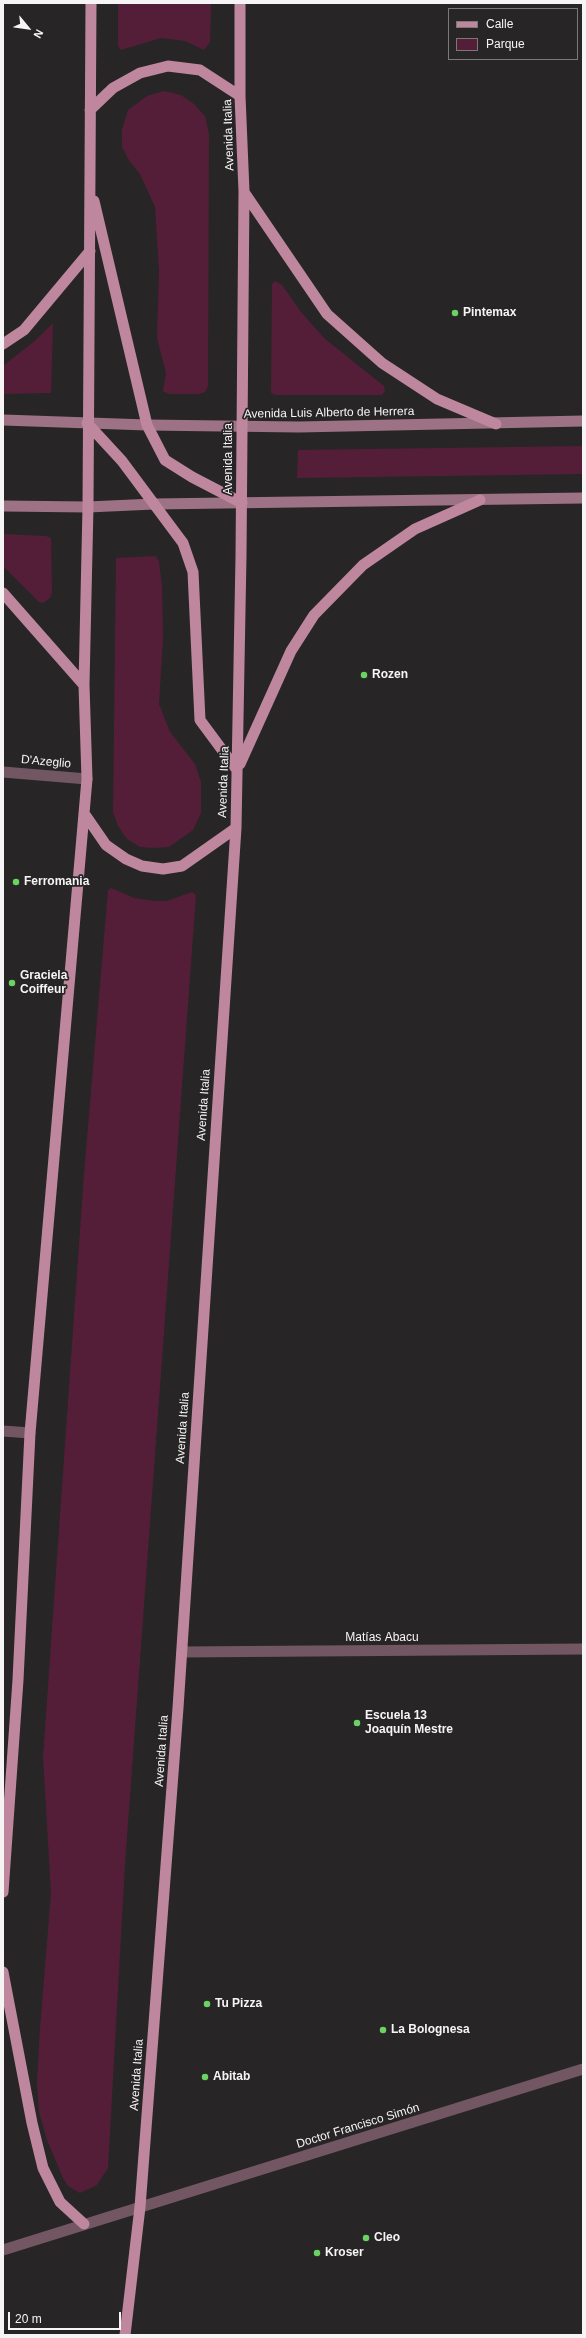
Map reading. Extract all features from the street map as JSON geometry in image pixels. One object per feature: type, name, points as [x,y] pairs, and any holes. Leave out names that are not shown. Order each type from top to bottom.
[{"type":"main road","points":[[3,1892],[18,1680],[30,1433],[86,816],[88,779],[84,685],[88,507],[87,423],[90,251],[91,3]]},
{"type":"main road","name":"Avenida Italia","points":[[125,2335],[140,2207],[182,1652],[236,828],[242,503],[241,426],[244,191],[240,96],[240,3]]},
{"type":"main road","points":[[90,110],[113,88],[140,73],[168,66],[200,70],[240,96]]},
{"type":"main road","points":[[90,184],[147,425],[165,460],[192,477],[242,503]]},
{"type":"main road","points":[[244,191],[327,314],[382,363],[437,399],[496,424]]},
{"type":"main road","points":[[3,344],[24,330],[90,251]]},
{"type":"main road","name":"Avenida Luis Alberto de Herrera","points":[[3,420],[147,425],[241,426],[583,422]]},
{"type":"main road","points":[[87,423],[122,461],[183,542],[193,572],[200,720],[237,770],[291,651],[314,614],[363,565],[415,529],[480,500]]},
{"type":"main road","points":[[3,506],[88,507],[154,504],[583,498]]},
{"type":"main road","points":[[3,593],[84,685]]},
{"type":"main road","points":[[86,816],[106,845],[126,859],[142,866],[163,869],[182,866],[236,828]]},
{"type":"main road","points":[[3,1972],[32,2123],[43,2168],[60,2202],[84,2224]]},
{"type":"street","name":"D'Azeglio","points":[[3,772],[88,779]]},
{"type":"street","points":[[3,1431],[30,1433]]},
{"type":"street","name":"Matías Abacu","points":[[182,1652],[583,1649]]},
{"type":"street","name":"Doctor Francisco Simón","points":[[140,2207],[583,2069]]},
{"type":"street","points":[[3,2250],[140,2207]]},
{"type":"green space","points":[[118,3],[211,3],[210,42],[204,50],[185,41],[161,38],[121,50],[118,46]]},
{"type":"green space","points":[[164,91],[181,95],[194,104],[205,116],[209,134],[208,386],[205,392],[199,394],[169,394],[163,391],[166,373],[157,338],[159,271],[155,207],[140,174],[130,162],[122,147],[122,130],[128,110],[147,96]]},
{"type":"green space","points":[[275,281],[282,285],[301,312],[325,339],[384,386],[385,391],[382,395],[276,395],[271,393],[272,284]]},
{"type":"green space","points":[[53,323],[51,393],[3,394],[3,366],[36,340]]},
{"type":"green space","points":[[583,446],[583,474],[297,478],[298,450]]},
{"type":"green space","points":[[3,534],[46,536],[51,538],[52,593],[50,598],[43,603],[39,602],[3,566]]},
{"type":"green space","points":[[156,556],[159,562],[162,586],[163,638],[159,704],[170,732],[195,764],[201,782],[201,813],[193,830],[169,847],[154,848],[140,847],[127,839],[118,826],[113,812],[116,558]]},
{"type":"green space","points":[[111,888],[134,898],[154,901],[167,901],[192,892],[196,895],[125,1864],[108,2168],[97,2185],[80,2193],[68,2186],[63,2178],[47,2140],[39,2112],[37,2082],[51,1893],[43,1757],[84,1174],[108,890]]},
{"type":"place","name":"Pintemax","points":[[455,313]]},
{"type":"place","name":"Rozen","points":[[364,675]]},
{"type":"place","name":"Ferromania","points":[[16,882]]},
{"type":"place","name":"Graciela Coiffeur","points":[[12,983]]},
{"type":"place","name":"Escuela 13 Joaquín Mestre","points":[[357,1723]]},
{"type":"place","name":"Tu Pizza","points":[[207,2004]]},
{"type":"place","name":"La Bolognesa","points":[[383,2030]]},
{"type":"place","name":"Abitab","points":[[205,2077]]},
{"type":"place","name":"Cleo","points":[[366,2238]]},
{"type":"place","name":"Kroser","points":[[317,2253]]}]
